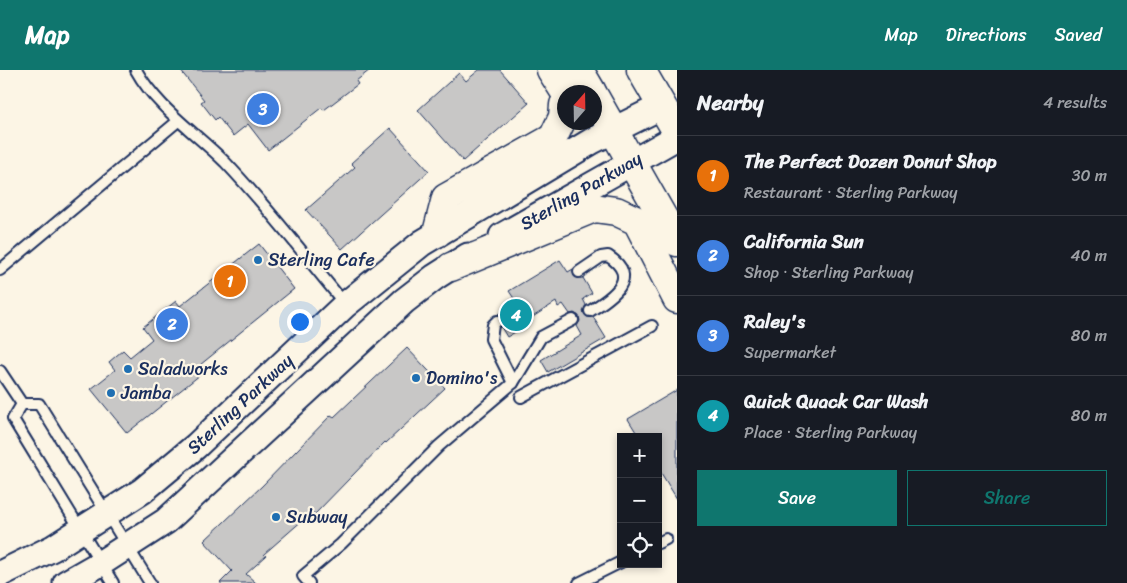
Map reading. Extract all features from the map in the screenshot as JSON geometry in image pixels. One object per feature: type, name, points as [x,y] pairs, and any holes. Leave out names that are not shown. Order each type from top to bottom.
[{"type":"main road","points":[[551,70],[561,85]]},
{"type":"main road","points":[[578,70],[588,85]]},
{"type":"main road","points":[[641,70],[666,104],[677,132]]},
{"type":"main road","points":[[602,110],[677,242]]},
{"type":"main road","points":[[437,233],[446,198],[553,138],[557,130]]},
{"type":"main road","points":[[451,267],[594,208],[616,210],[638,221],[677,299]]},
{"type":"street","name":"Sterling Parkway","points":[[0,574],[30,560],[108,515],[171,468],[345,305],[385,271],[437,233],[614,130],[666,104]]},
{"type":"street","name":"Sterling Parkway","points":[[66,583],[107,573],[128,546],[166,520],[384,319],[435,277],[677,137]]},
{"type":"lane","points":[[136,70],[178,122],[222,160],[262,201],[345,305]]},
{"type":"lane","points":[[0,270],[178,122]]},
{"type":"lane","points":[[579,272],[601,257],[608,256],[621,268],[623,279],[620,289],[610,299],[590,311]]},
{"type":"lane","points":[[309,583],[303,576],[340,544],[440,446],[513,383],[541,337],[573,320]]},
{"type":"lane","points":[[497,321],[493,325],[491,339],[513,383]]},
{"type":"lane","points":[[522,397],[652,326]]},
{"type":"lane","points":[[0,371],[22,404]]},
{"type":"lane","points":[[22,404],[40,404],[150,583]]},
{"type":"lane","points":[[22,404],[13,419],[107,573]]},
{"type":"lane","points":[[579,583],[617,564]]},
{"type":"building","points":[[180,70],[370,70],[356,81],[358,84],[324,110],[321,108],[268,150],[248,124],[233,136],[218,117],[215,120],[201,102],[204,100]]},
{"type":"building","points":[[479,70],[500,70],[529,103],[463,161],[418,110],[459,73],[466,81]]},
{"type":"building","points":[[390,128],[429,171],[342,249],[306,210],[355,167],[351,163]]},
{"type":"building","points":[[259,244],[294,289],[195,369],[200,375],[127,433],[91,389],[115,370],[109,362],[123,350],[130,357],[152,339],[143,327],[176,301],[180,306]]},
{"type":"building","points":[[560,260],[568,272],[573,269],[574,276],[583,278],[592,293],[583,299],[586,305],[583,312],[587,317],[593,317],[606,338],[548,372],[541,360],[582,335],[577,326],[580,321],[579,316],[574,313],[570,314],[563,304],[558,307],[556,302],[528,320],[530,323],[507,337],[501,327],[503,319],[498,314],[517,303],[509,291]]},
{"type":"building","points":[[407,348],[445,388],[385,442],[315,514],[312,512],[264,554],[266,556],[246,574],[256,583],[220,583],[232,571],[204,541],[262,486],[331,415],[334,417]]},
{"type":"building","points":[[677,390],[677,499],[662,475],[662,433],[637,433],[628,419]]},
{"type":"place","name":"Raley's","points":[[263,109]]},
{"type":"place","name":"Sterling Cafe","points":[[258,260]]},
{"type":"place","name":"The Perfect Dozen Donut Shop","points":[[230,281]]},
{"type":"place","name":"Quick Quack Car Wash","points":[[516,315]]},
{"type":"place","name":"California Sun","points":[[172,324]]},
{"type":"place","name":"Saladworks","points":[[128,369]]},
{"type":"place","name":"Domino's","points":[[416,378]]},
{"type":"place","name":"Jamba","points":[[111,393]]},
{"type":"place","name":"Subway","points":[[276,517]]}]
